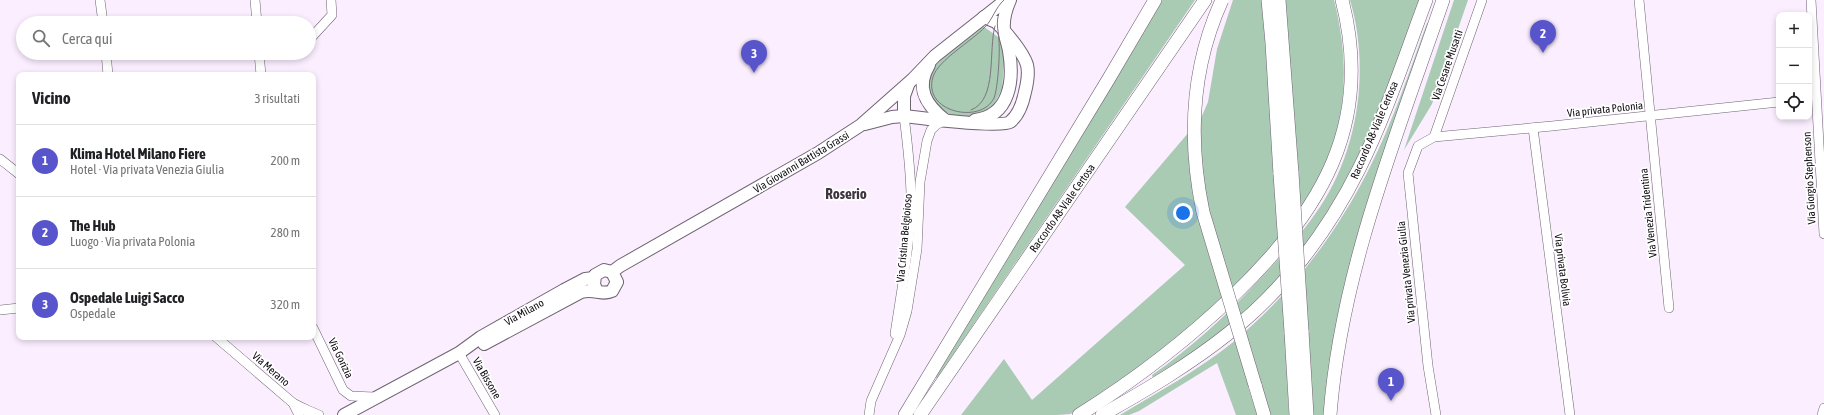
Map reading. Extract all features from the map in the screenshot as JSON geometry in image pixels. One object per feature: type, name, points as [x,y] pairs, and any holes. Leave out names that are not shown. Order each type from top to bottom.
[{"type":"highway","points":[[905,415],[1108,80],[1154,0]]},
{"type":"highway","name":"Raccordo A8-Viale Certosa","points":[[920,415],[1205,0]]},
{"type":"highway","points":[[1222,0],[1210,29],[1200,66],[1194,104],[1193,148],[1203,212],[1264,415]]},
{"type":"highway","points":[[1268,0],[1286,173]]},
{"type":"highway","points":[[1279,0],[1286,173],[1296,331],[1296,415]]},
{"type":"highway","points":[[1079,415],[1160,360],[1212,317],[1280,248],[1311,206],[1327,177],[1336,155],[1345,128],[1348,109],[1351,57],[1348,26],[1342,0]]},
{"type":"highway","name":"Raccordo A8-Viale Certosa","points":[[1102,415],[1190,362],[1230,333],[1281,284],[1304,257],[1333,214],[1359,169],[1382,115],[1426,0]]},
{"type":"highway","points":[[1330,415],[1335,366],[1343,321],[1358,259],[1381,182],[1443,0]]},
{"type":"highway","points":[[1296,331],[1307,415]]},
{"type":"main road","name":"Via Giovanni Battista Grassi","points":[[612,272],[818,153],[862,125],[913,79],[935,56],[1006,0]]},
{"type":"main road","name":"Via Giovanni Battista Grassi","points":[[962,121],[988,117],[1004,103],[1009,85],[1010,63],[1004,30],[1005,15],[1010,0]]},
{"type":"main road","name":"Via Giovanni Battista Grassi","points":[[862,125],[892,117],[904,116],[979,124],[1004,124],[1011,121],[1020,109],[1026,90],[1027,64],[1004,30],[997,23],[984,17]]},
{"type":"main road","name":"Via Giovanni Battista Grassi","points":[[935,56],[925,72],[924,91],[928,104],[945,120]]},
{"type":"main road","name":"Via Giovanni Battista Grassi","points":[[904,116],[904,96],[906,88],[913,79]]},
{"type":"main road","points":[[601,270],[612,272],[617,279],[615,288],[605,294],[598,291],[594,285],[596,273],[601,270]]},
{"type":"main road","name":"Via Milano","points":[[344,415],[374,397],[459,353],[481,337],[564,290],[585,280],[594,278]]},
{"type":"main road","name":"Via Milano","points":[[459,353],[470,351],[581,292],[587,290],[598,291]]},
{"type":"street","points":[[100,0],[102,16]]},
{"type":"street","points":[[255,0],[256,16]]},
{"type":"street","points":[[316,32],[332,15],[331,0]]},
{"type":"street","name":"Via Cesare Musatti","points":[[1434,137],[1482,0]]},
{"type":"street","name":"Via Venezia Tridentina","points":[[1639,0],[1669,308]]},
{"type":"street","name":"Via Giorgio Stephenson","points":[[1811,0],[1812,84]]},
{"type":"street","points":[[107,60],[108,72]]},
{"type":"street","points":[[260,60],[261,72]]},
{"type":"street","name":"Via Giorgio Stephenson","points":[[1812,93],[1824,233]]},
{"type":"street","name":"Via privata Polonia","points":[[1434,137],[1776,102]]},
{"type":"street","name":"Via Cristina Belgioioso","points":[[888,362],[896,334],[911,210],[904,116]]},
{"type":"street","name":"Via Cristina Belgioioso","points":[[870,415],[871,401],[900,335],[911,291],[919,223],[920,182],[927,141],[931,130],[945,120]]},
{"type":"street","name":"Via privata Bolivia","points":[[1533,128],[1570,415]]},
{"type":"street","name":"Via privata Venezia Giulia","points":[[1434,137],[1418,146],[1408,173],[1428,366],[1436,415]]},
{"type":"street","points":[[908,160],[918,158],[927,141]]},
{"type":"street","points":[[0,159],[16,172]]},
{"type":"street","points":[[0,310],[16,308]]},
{"type":"street","name":"Via Gorizia","points":[[316,334],[343,390],[351,396],[374,397]]},
{"type":"street","name":"Via Merano","points":[[220,340],[293,403],[301,414],[320,415]]},
{"type":"street","name":"Via Bissone","points":[[459,353],[495,415]]},
{"type":"street","points":[[1822,415],[1824,408]]},
{"type":"green space","points":[[1160,0],[1195,0],[937,378],[934,377]]},
{"type":"green space","points":[[1233,0],[1261,0],[1262,5],[1284,0],[1334,0],[1342,40],[1344,78],[1341,112],[1332,145],[1319,177],[1301,207],[1279,238],[1252,268],[1208,312],[1160,352],[1079,409],[1070,414],[1061,415],[961,415],[1004,359],[1032,400],[1185,265],[1125,207],[1201,118],[1208,102],[1217,49]]},
{"type":"green space","points":[[1350,0],[1421,0],[1391,80],[1345,183],[1319,227],[1291,264],[1275,282],[1225,330],[1187,358],[1153,378],[1152,375],[1181,354],[1221,319],[1274,264],[1313,217],[1333,184],[1344,159],[1352,133],[1360,79],[1356,26]]},
{"type":"green space","points":[[1454,0],[1468,0],[1432,104],[1404,150]]},
{"type":"green space","points":[[1427,23],[1430,24],[1360,230],[1324,415],[1313,415],[1285,332],[1289,415],[1268,415],[1259,382],[1248,387],[1257,415],[1236,415],[1217,363],[1139,411],[1129,415],[1120,415],[1191,372],[1232,343],[1273,305],[1310,263],[1342,217],[1378,151]]},
{"type":"green space","points":[[980,24],[1001,39],[1005,50],[1002,89],[994,105],[989,110],[972,117],[952,115],[941,110],[929,96],[929,73],[938,60]]},
{"type":"tram line","points":[[998,17],[999,62],[997,87],[994,98],[987,106],[977,111],[954,111],[944,106],[936,99],[932,89],[933,77],[936,71],[948,57],[985,27],[998,6],[1004,0]]},
{"type":"tram line","points":[[971,110],[979,105],[985,96],[989,85],[995,26]]},
{"type":"place","name":"The Hub","points":[[1543,53]]},
{"type":"place","name":"Ospedale Luigi Sacco","points":[[754,73]]},
{"type":"place","name":"Klima Hotel Milano Fiere","points":[[1391,401]]},
{"type":"district","name":"Roserio","points":[[846,193]]}]
